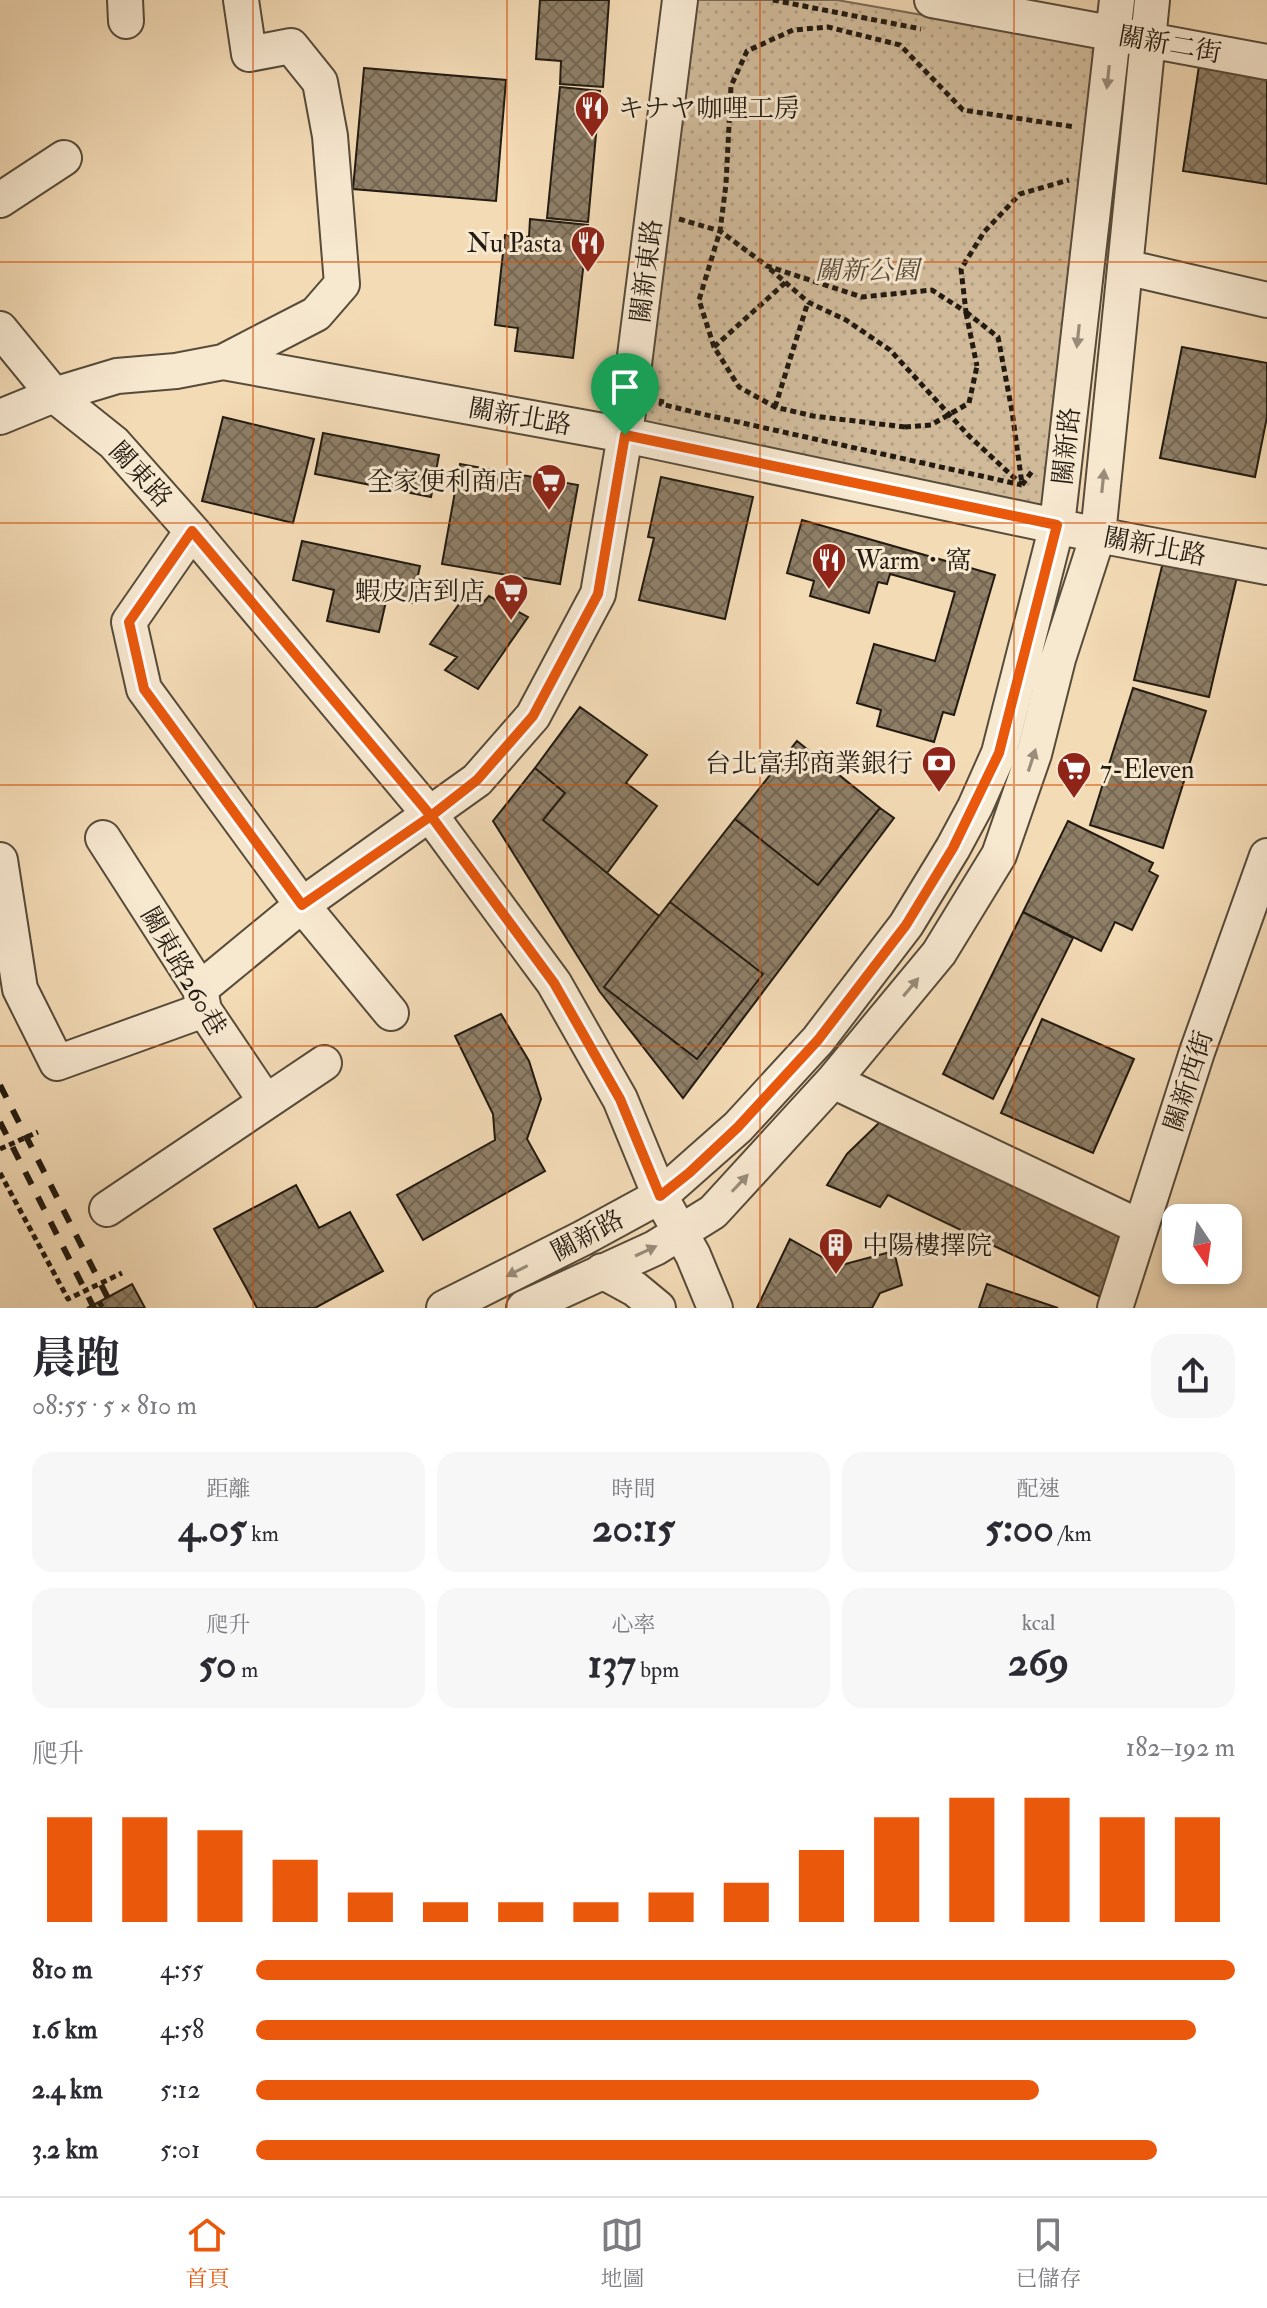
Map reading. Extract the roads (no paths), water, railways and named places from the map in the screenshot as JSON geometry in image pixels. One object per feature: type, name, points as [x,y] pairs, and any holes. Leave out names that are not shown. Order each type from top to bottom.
[{"type":"street","points":[[223,362],[316,314],[342,284],[330,136],[320,82],[291,46],[249,54],[241,0]]},
{"type":"street","name":"關新東路","points":[[0,860],[20,989],[57,1063],[202,999],[302,905],[431,816],[477,780],[533,716],[598,594],[625,435],[680,0]]},
{"type":"street","name":"關新路","points":[[444,1308],[660,1196],[689,1173],[738,1127],[818,1040],[906,925],[953,848],[999,753],[1057,525],[1117,0]]},
{"type":"street","name":"關新路","points":[[524,1308],[655,1248],[713,1212],[833,1081],[939,953],[999,855],[1034,754],[1058,659],[1098,535],[1152,0]]},
{"type":"street","name":"關新二街","points":[[929,15],[1148,39],[1267,62]]},
{"type":"street","points":[[0,200],[64,158]]},
{"type":"street","points":[[1125,267],[1267,300]]},
{"type":"street","name":"關東路","points":[[0,329],[54,395],[114,443],[192,531],[431,816],[554,983],[620,1099],[660,1196],[715,1308]]},
{"type":"street","name":"關新北路","points":[[0,417],[54,395],[117,376],[176,371],[223,362],[625,435],[1098,535],[1267,567]]},
{"type":"street","points":[[192,531],[129,622],[144,689],[302,905],[391,1013]]},
{"type":"street","name":"關東路260巷","points":[[103,838],[266,1102]]},
{"type":"street","name":"關新西街","points":[[1115,1308],[1197,1052],[1267,856]]},
{"type":"street","points":[[107,1209],[324,1063]]},
{"type":"street","points":[[833,1081],[1140,1227]]},
{"type":"street","points":[[602,1271],[635,1289],[658,1308]]},
{"type":"railway","points":[[0,1085],[113,1308]]},
{"type":"railway","points":[[0,1122],[94,1308]]},
{"type":"place","name":"キナヤ咖哩工房","points":[[592,139]]},
{"type":"place","name":"Nu Pasta","points":[[588,274]]},
{"type":"place","name":"全家便利商店","points":[[549,512]]},
{"type":"place","name":"Warm・窩","points":[[829,591]]},
{"type":"place","name":"蝦皮店到店","points":[[511,622]]},
{"type":"place","name":"台北富邦商業銀行","points":[[939,794]]},
{"type":"place","name":"7-Eleven","points":[[1074,800]]},
{"type":"place","name":"中陽樓擇院","points":[[836,1276]]},
{"type":"park label","name":"關新公園","points":[[867,270]]}]
